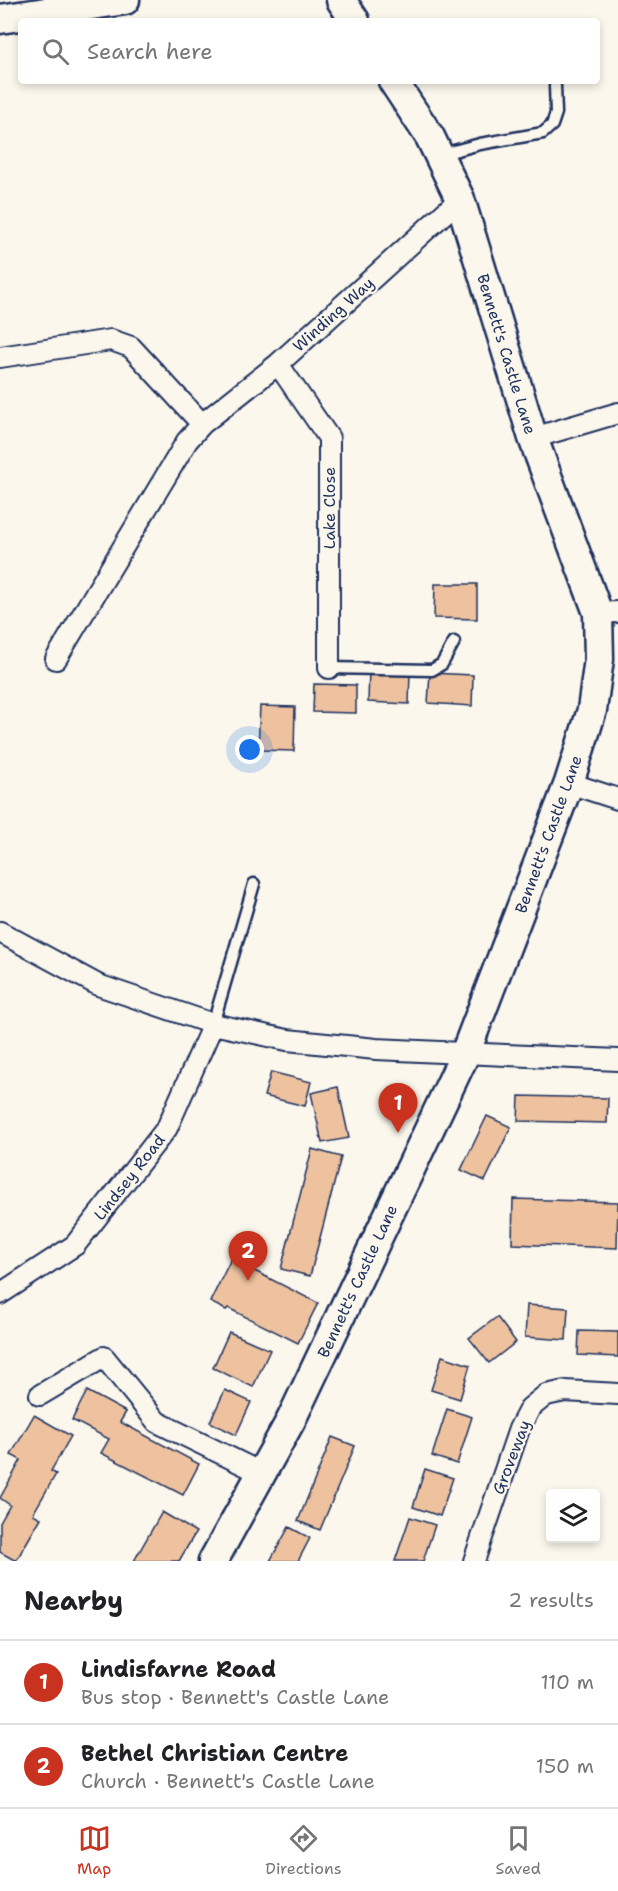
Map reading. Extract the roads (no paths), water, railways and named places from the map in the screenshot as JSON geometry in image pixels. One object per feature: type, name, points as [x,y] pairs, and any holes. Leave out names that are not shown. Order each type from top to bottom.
[{"type":"main road","points":[[0,19],[125,0]]},
{"type":"main road","points":[[341,0],[353,18]]},
{"type":"main road","name":"Bennett's Castle Lane","points":[[213,1561],[291,1420],[465,1054],[569,783],[592,711],[608,613],[533,438],[460,199],[439,155],[395,84]]},
{"type":"street","name":"Winding Way","points":[[56,659],[187,441],[202,424],[278,364],[460,199]]},
{"type":"street","points":[[0,357],[111,340],[120,342],[131,347],[202,424]]},
{"type":"street","name":"Lake Close","points":[[278,364],[329,438],[329,668]]},
{"type":"street","points":[[533,438],[618,413]]},
{"type":"street","points":[[569,783],[618,800]]},
{"type":"street","points":[[0,932],[98,985],[213,1024],[287,1040],[376,1050],[618,1060]]},
{"type":"street","name":"Lindsey Road","points":[[0,1294],[75,1245],[167,1128],[213,1024]]},
{"type":"street","points":[[40,1395],[104,1357],[157,1422],[261,1473]]},
{"type":"street","name":"Groveway","points":[[474,1561],[519,1429],[531,1408],[546,1395],[565,1391],[618,1394]]},
{"type":"lane","points":[[439,155],[480,144],[543,133],[552,125],[556,113],[555,86]]},
{"type":"lane","points":[[329,668],[432,670],[442,664],[454,642]]},
{"type":"lane","points":[[213,1024],[254,884]]},
{"type":"place","name":"Lindisfarne Road","points":[[398,1133]]},
{"type":"place","name":"Bethel Christian Centre","points":[[248,1281]]}]
